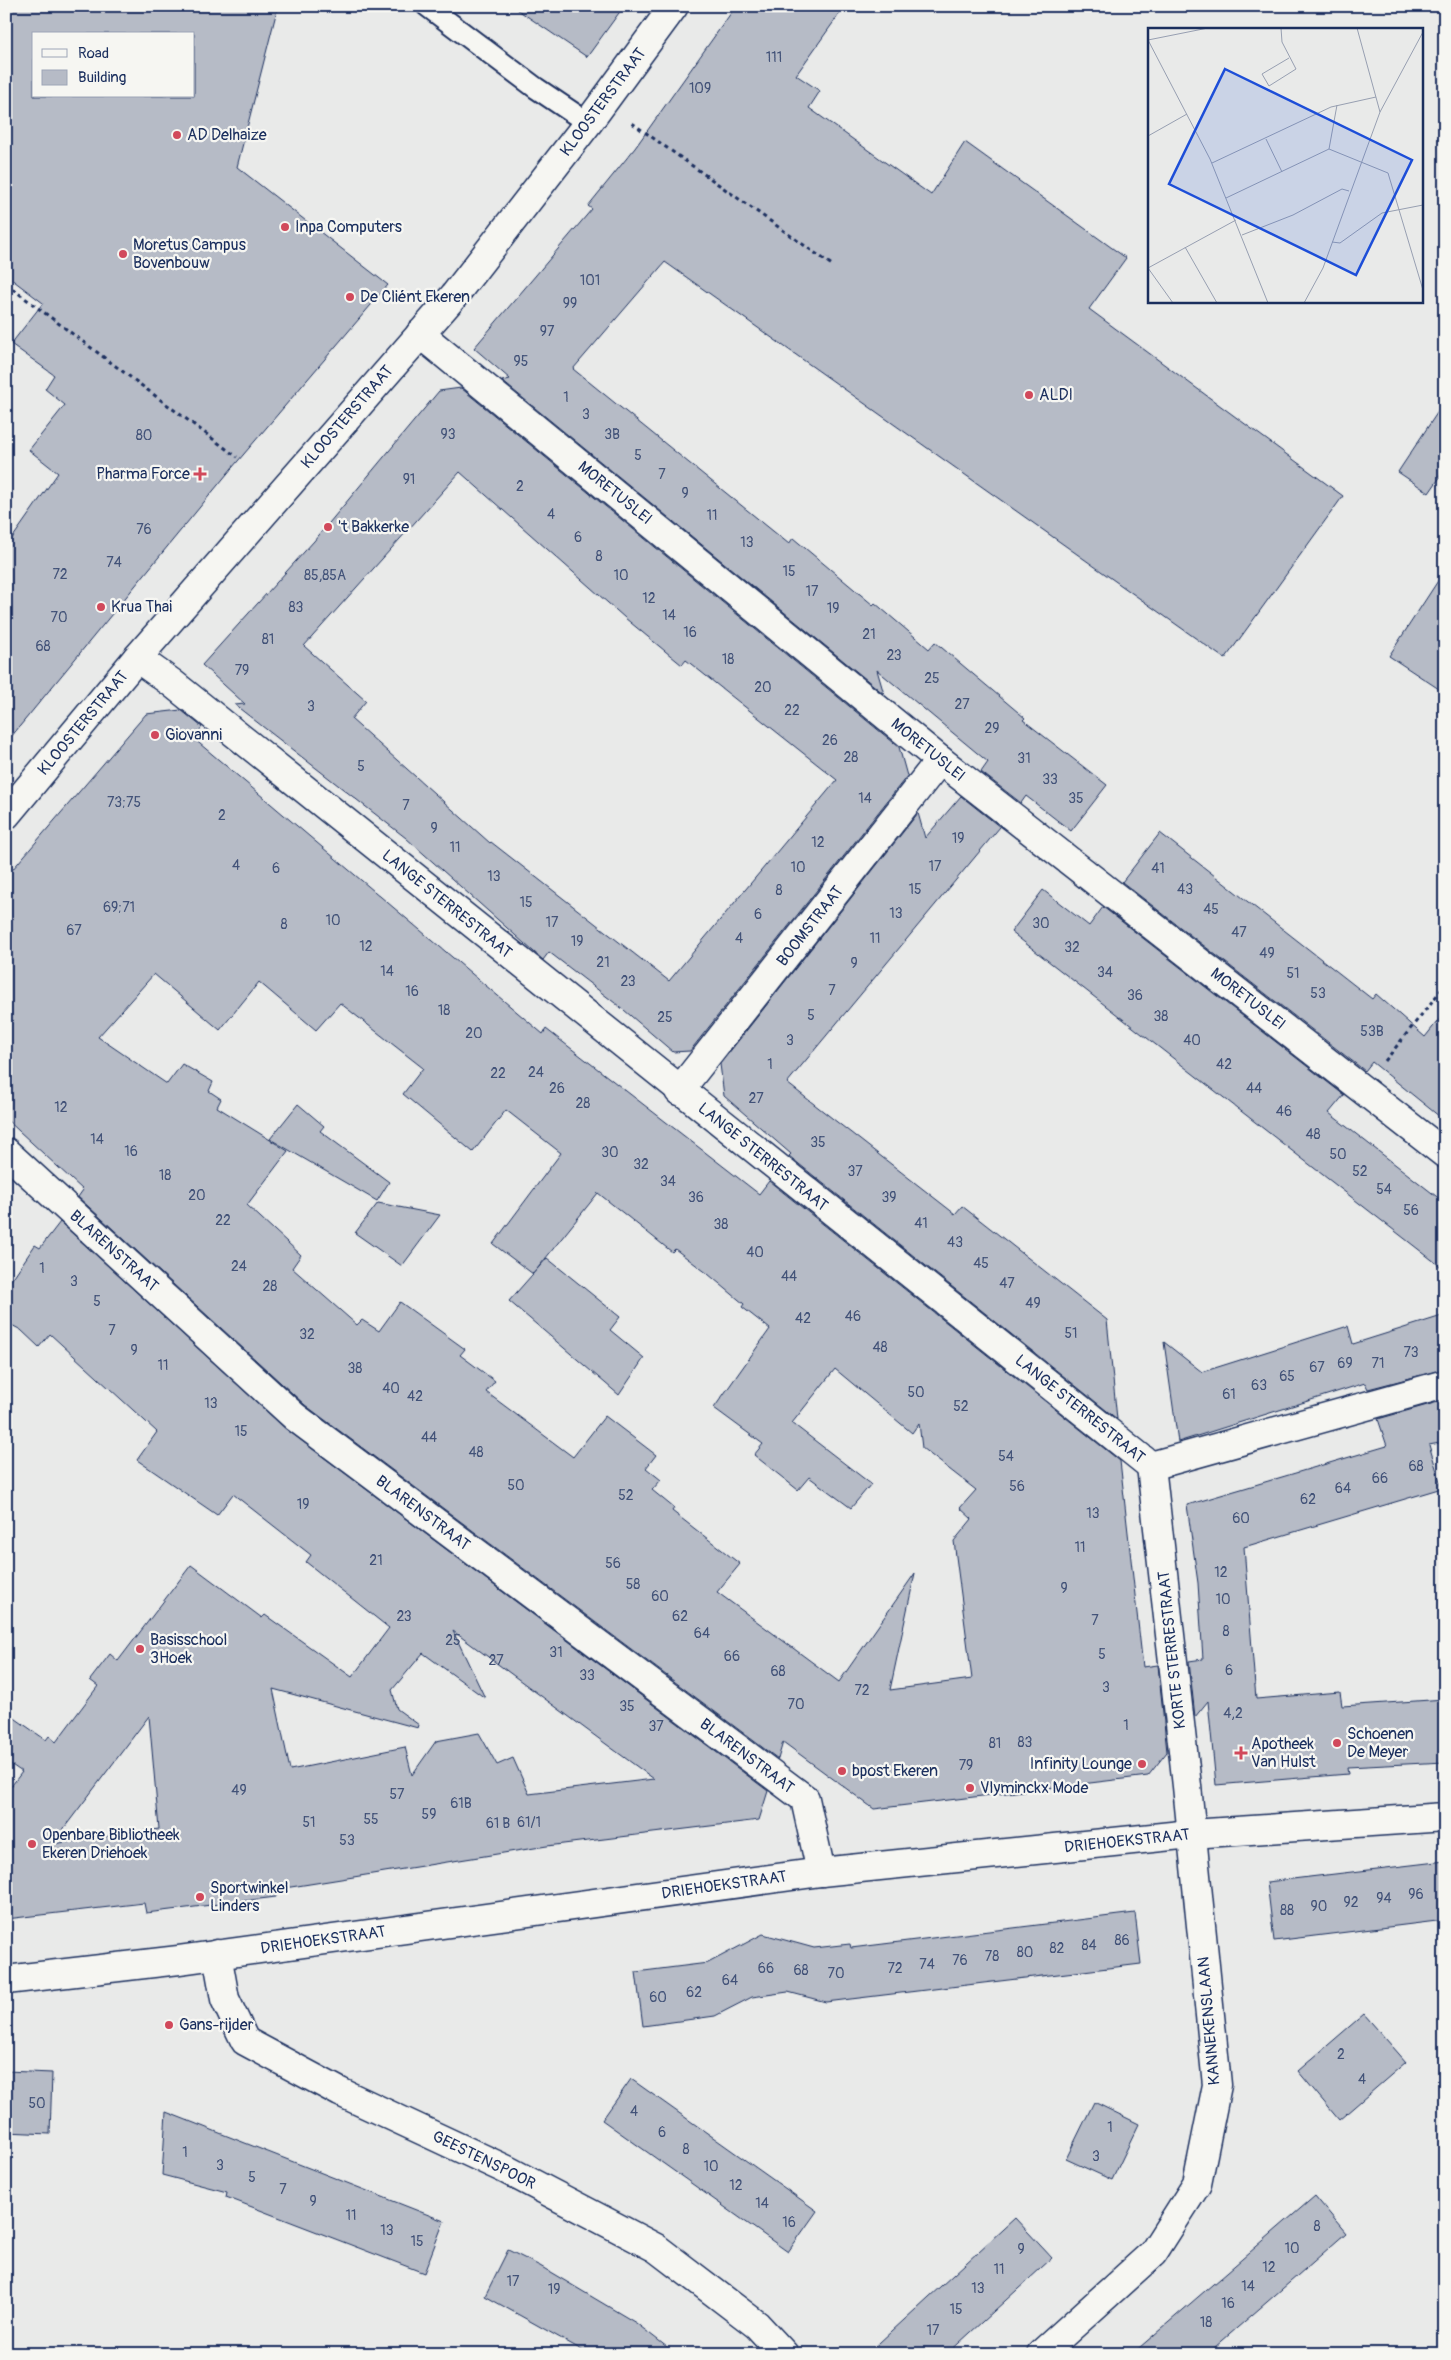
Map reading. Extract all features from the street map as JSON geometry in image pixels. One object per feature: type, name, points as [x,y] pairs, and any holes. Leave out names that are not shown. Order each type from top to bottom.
[{"type":"street","name":"KLOOSTERSTRAAT","points":[[6,815],[137,658],[453,296],[596,113],[674,6]]},
{"type":"street","name":"MORETUSLEI","points":[[420,334],[940,760],[1445,1154]]},
{"type":"street","name":"LANGE STERRESTRAAT","points":[[137,658],[172,683],[679,1091],[1151,1466],[1445,1384]]},
{"type":"street","name":"BOOMSTRAAT","points":[[679,1091],[940,760]]},
{"type":"street","name":"BLARENSTRAAT","points":[[6,1152],[295,1417],[805,1799],[821,1872]]},
{"type":"street","name":"KORTE STERRESTRAAT","points":[[1151,1466],[1192,1834]]},
{"type":"street","name":"DRIEHOEKSTRAAT","points":[[6,1980],[216,1954],[821,1872],[1192,1834],[1445,1817]]},
{"type":"street","name":"KANNEKENSLAAN","points":[[1041,2354],[1153,2253],[1197,2184],[1217,2085],[1192,1834]]},
{"type":"street","name":"GEESTENSPOOR","points":[[216,1954],[225,1999],[245,2041],[340,2092],[505,2169],[656,2248],[757,2326],[784,2354]]},
{"type":"lane","points":[[427,6],[536,88],[596,113]]},
{"type":"path","points":[[596,113],[832,264]]},
{"type":"path","points":[[6,284],[237,457]]},
{"type":"path","points":[[1364,1089],[1445,985]]},
{"type":"building","points":[[6,6],[278,6],[237,167],[388,285],[232,468],[6,743],[6,547],[58,473],[29,450],[65,405],[45,389],[54,375],[11,344],[43,303],[6,275]]},
{"type":"building","points":[[512,6],[624,6],[587,57]]},
{"type":"building","name":"ALDI","points":[[736,6],[845,6],[796,75],[820,91],[809,108],[931,195],[965,142],[1126,258],[1089,309],[1343,496],[1225,659],[665,262],[573,369],[789,544],[793,538],[929,649],[935,642],[1025,718],[1023,720],[1107,785],[1071,831],[1026,796],[1021,803],[981,772],[988,762],[877,670],[884,694],[502,381],[510,379],[474,348],[592,209],[588,206],[635,148]]},
{"type":"building","points":[[461,388],[899,747],[907,776],[690,1051],[673,1052],[624,1010],[549,952],[543,960],[406,838],[235,705],[245,704],[202,665],[314,541],[439,391]],"holes":[[[460,472],[625,618],[682,665],[686,660],[837,780],[669,981],[490,843],[351,719],[366,701],[304,646]]]},
{"type":"building","points":[[1445,401],[1445,470],[1429,493],[1398,472]]},
{"type":"building","points":[[1445,570],[1445,693],[1389,656]]},
{"type":"building","points":[[181,710],[202,727],[193,738],[543,1034],[546,1029],[759,1194],[769,1181],[1120,1461],[1143,1667],[1158,1665],[1167,1752],[1148,1776],[874,1809],[783,1742],[778,1759],[305,1405],[78,1197],[83,1190],[6,1119],[6,877],[146,714]],"holes":[[[154,974],[220,1030],[259,982],[316,1030],[340,1003],[423,1068],[403,1094],[473,1152],[506,1110],[561,1153],[493,1244],[533,1274],[598,1193],[672,1252],[675,1249],[708,1274],[744,1304],[742,1307],[770,1329],[714,1408],[763,1444],[754,1455],[798,1490],[809,1477],[851,1508],[871,1484],[792,1423],[835,1369],[912,1433],[919,1423],[922,1448],[976,1490],[960,1508],[972,1519],[954,1541],[972,1679],[890,1690],[915,1573],[839,1682],[717,1592],[740,1564],[672,1511],[674,1508],[652,1490],[661,1480],[646,1468],[656,1455],[605,1416],[573,1457],[486,1392],[495,1381],[460,1355],[465,1349],[400,1302],[379,1331],[362,1320],[357,1325],[292,1268],[301,1255],[247,1205],[288,1151],[217,1107],[221,1099],[209,1091],[213,1082],[182,1064],[167,1084],[98,1037]]]},
{"type":"building","points":[[961,796],[1000,827],[787,1083],[955,1214],[962,1206],[1107,1320],[1117,1419],[789,1156],[791,1154],[724,1096],[720,1064],[918,813],[925,838]]},
{"type":"building","points":[[1160,833],[1372,999],[1376,994],[1425,1037],[1445,1012],[1445,1121],[1372,1062],[1365,1071],[1122,882]]},
{"type":"building","points":[[1043,890],[1089,926],[1103,907],[1344,1095],[1329,1113],[1445,1203],[1445,1270],[1011,932]]},
{"type":"building","points":[[298,1104],[324,1126],[320,1131],[389,1182],[377,1201],[270,1139]]},
{"type":"building","points":[[378,1203],[440,1215],[402,1266],[355,1233]]},
{"type":"building","points":[[60,1222],[286,1429],[768,1791],[759,1820],[547,1846],[275,1888],[276,1897],[146,1913],[144,1903],[6,1919],[6,1793],[22,1772],[6,1761],[6,1712],[46,1740],[49,1736],[56,1742],[98,1686],[90,1680],[110,1654],[118,1661],[191,1565],[262,1618],[265,1615],[352,1677],[389,1628],[306,1562],[311,1555],[233,1494],[217,1515],[137,1460],[157,1432],[50,1334],[39,1347],[21,1330],[6,1322],[6,1288],[35,1245],[40,1248]],"holes":[[[453,1631],[606,1744],[654,1779],[529,1794],[513,1758],[497,1765],[479,1733],[436,1741],[412,1775],[405,1747],[290,1770],[273,1689],[418,1728],[419,1725],[397,1709],[392,1690],[423,1653],[485,1698]],[[149,1716],[159,1829],[52,1844]]]},
{"type":"building","points":[[547,1258],[620,1317],[610,1330],[644,1358],[619,1395],[509,1301]]},
{"type":"building","points":[[1445,1315],[1445,1369],[1368,1389],[1365,1383],[1178,1442],[1164,1342],[1202,1372],[1348,1326],[1353,1344]]},
{"type":"building","points":[[1445,1400],[1445,1442],[1429,1445],[1442,1488],[1244,1547],[1256,1699],[1340,1692],[1342,1706],[1445,1699],[1445,1762],[1347,1767],[1348,1774],[1216,1785],[1208,1701],[1195,1717],[1189,1661],[1203,1659],[1198,1583],[1187,1505],[1387,1446],[1378,1419]]},
{"type":"building","points":[[1445,1861],[1445,1920],[1274,1941],[1267,1882]]},
{"type":"building","points":[[1135,1913],[1141,1964],[826,2002],[788,1992],[752,1997],[715,2016],[643,2026],[636,1972],[708,1963],[763,1934],[814,1948],[850,1944],[851,1948]]},
{"type":"building","points":[[1364,2014],[1406,2062],[1339,2120],[1298,2071]]},
{"type":"building","points":[[6,2071],[52,2073],[50,2134],[6,2132]]},
{"type":"building","points":[[631,2079],[817,2211],[788,2252],[602,2120]]},
{"type":"building","points":[[1094,2102],[1139,2124],[1112,2180],[1066,2159]]},
{"type":"building","points":[[166,2112],[444,2221],[424,2273],[226,2197],[227,2192],[162,2175]]},
{"type":"building","points":[[1315,2196],[1346,2233],[1207,2354],[1132,2354]]},
{"type":"building","points":[[1015,2218],[1052,2258],[947,2354],[867,2354]]},
{"type":"building","points":[[508,2250],[540,2266],[636,2323],[676,2354],[589,2354],[485,2296]]},
{"type":"place","name":"AD Delhaize","points":[[177,135]]},
{"type":"place","name":"Inpa Computers","points":[[285,227]]},
{"type":"place","name":"Moretus Campus Bovenbouw","points":[[123,254]]},
{"type":"place","name":"De Cliént Ekeren","points":[[350,297]]},
{"type":"place","name":"ALDI","points":[[1029,395]]},
{"type":"place","name":"Pharma Force","points":[[200,474]]},
{"type":"place","name":"'t Bakkerke","points":[[328,527]]},
{"type":"place","name":"Krua Thai","points":[[101,607]]},
{"type":"place","name":"Giovanni","points":[[155,735]]},
{"type":"place","name":"Basisschool 3Hoek","points":[[140,1649]]},
{"type":"place","name":"Schoenen De Meyer","points":[[1337,1743]]},
{"type":"place","name":"Apotheek Van Hulst","points":[[1241,1753]]},
{"type":"place","name":"Infinity Lounge","points":[[1142,1764]]},
{"type":"place","name":"bpost Ekeren","points":[[842,1771]]},
{"type":"place","name":"Vlyminckx Mode","points":[[970,1788]]},
{"type":"place","name":"Openbare Bibliotheek Ekeren Driehoek","points":[[32,1844]]},
{"type":"place","name":"Sportwinkel Linders","points":[[200,1897]]},
{"type":"place","name":"Gans-rijder","points":[[169,2025]]}]
